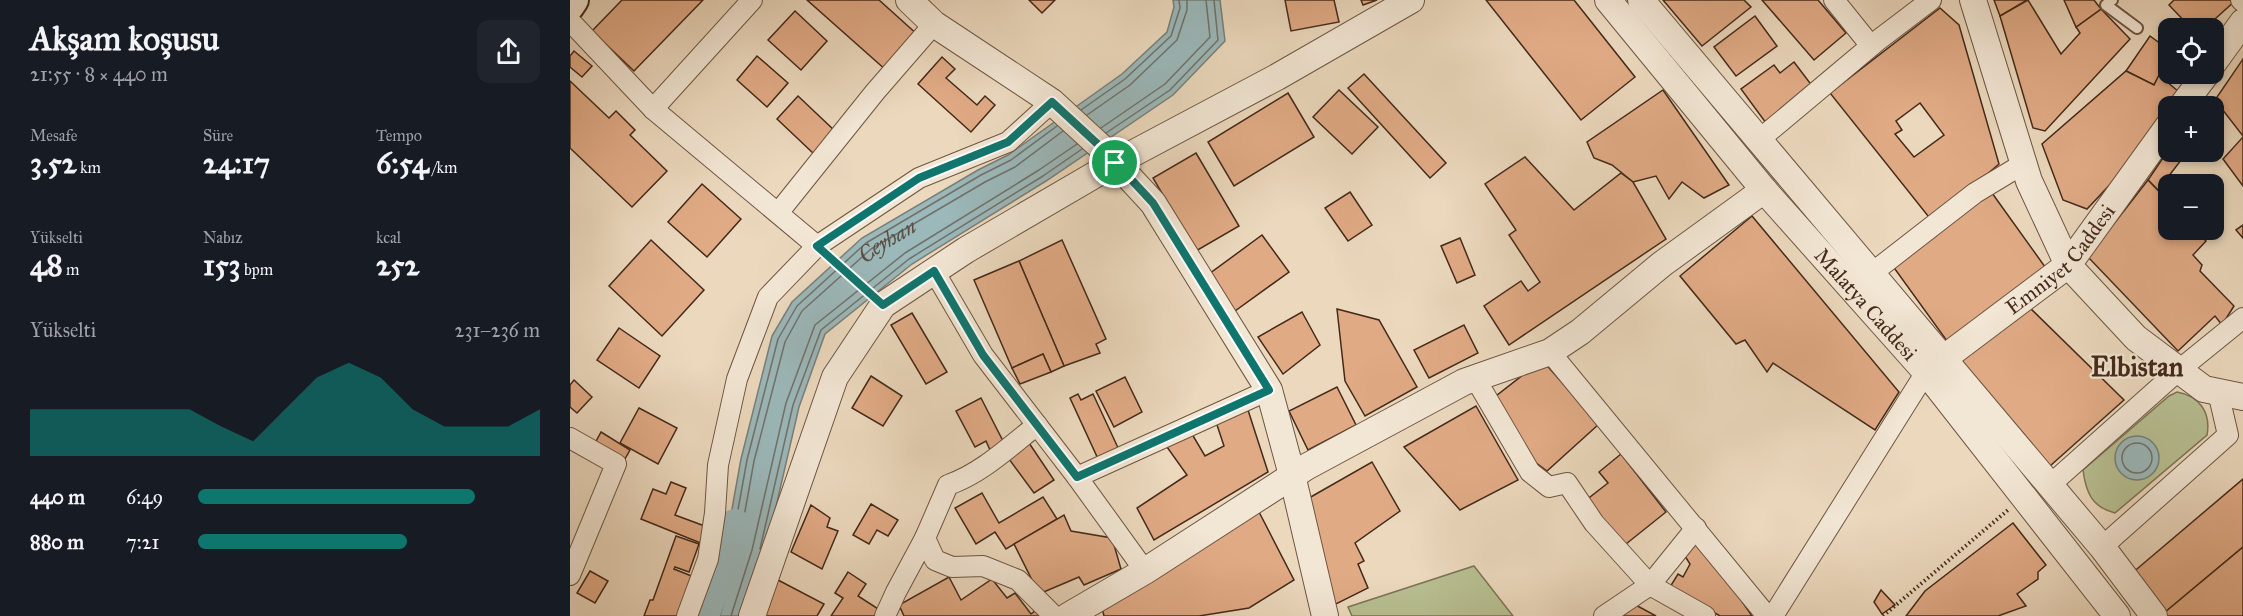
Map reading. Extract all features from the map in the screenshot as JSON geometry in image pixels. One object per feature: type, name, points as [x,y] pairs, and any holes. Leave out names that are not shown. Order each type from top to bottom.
[{"type":"main road","points":[[570,6],[574,0]]},
{"type":"street","points":[[653,109],[752,0]]},
{"type":"street","points":[[909,0],[934,24],[1052,102],[1109,156],[1153,203],[1269,390],[1292,475],[1325,616]]},
{"type":"street","points":[[752,616],[835,377],[883,305],[1109,156],[1277,77],[1411,0]]},
{"type":"street","name":"Malatya Caddesi","points":[[1608,0],[1764,190],[1934,365],[2023,496],[2113,614]]},
{"type":"street","points":[[1641,0],[1872,273],[1934,365],[2050,485],[2102,547],[2154,616]]},
{"type":"street","points":[[1834,0],[1871,46]]},
{"type":"street","points":[[1760,139],[1871,46],[1931,0]]},
{"type":"street","points":[[1973,0],[2029,181],[2068,265],[2136,338],[2179,370],[2222,393],[2236,430],[2102,547]]},
{"type":"street","points":[[570,21],[653,109],[817,246]]},
{"type":"street","points":[[2224,48],[2243,22]]},
{"type":"street","points":[[778,213],[875,92],[934,24]]},
{"type":"street","points":[[687,616],[708,559],[715,513],[718,465],[737,379],[768,297],[817,246],[919,178],[1008,142],[1052,102]]},
{"type":"street","name":"Emniyet Caddesi","points":[[1934,365],[2068,265],[2158,140]]},
{"type":"street","points":[[1872,273],[1975,194],[2023,164]]},
{"type":"street","points":[[1068,616],[1145,571],[1292,475],[1464,382],[1550,351],[1580,332],[1662,264],[1764,190]]},
{"type":"street","points":[[934,271],[983,355],[1077,477],[1145,571]]},
{"type":"street","points":[[2050,485],[2179,370],[2243,318]]},
{"type":"street","points":[[1550,351],[1767,616]]},
{"type":"street","points":[[1773,616],[1934,365]]},
{"type":"street","points":[[1475,378],[1530,472],[1549,487],[1567,483],[1594,523],[1650,585],[1705,616]]},
{"type":"street","points":[[1077,477],[1269,390]]},
{"type":"street","points":[[885,616],[925,538],[948,485],[963,480],[995,459],[1037,425]]},
{"type":"street","points":[[570,438],[616,464],[570,575]]},
{"type":"street","points":[[1604,616],[1650,585],[1696,528]]},
{"type":"street","points":[[925,538],[935,560],[952,567],[983,566],[1018,580],[1054,616]]},
{"type":"lane","points":[[2112,0],[2106,5],[2137,28]]},
{"type":"path","points":[[817,246],[883,305]]},
{"type":"path","points":[[1883,616],[2023,496]]},
{"type":"green space","points":[[2177,392],[2192,397],[2202,407],[2207,420],[2207,435],[2115,513],[2101,507],[2088,492],[2083,470],[2169,396]]},
{"type":"green space","points":[[1474,566],[1513,616],[1352,616],[1348,607]]},
{"type":"water","points":[[1173,0],[1220,0],[1225,41],[1173,95],[1046,181],[912,264],[825,334],[799,407],[765,554],[744,616],[706,616],[724,553],[741,459],[772,336],[792,302],[862,238],[1008,155],[1122,74],[1167,32],[1174,7]]},
{"type":"water","points":[[2137,436],[2152,443],[2159,458],[2152,473],[2137,480],[2122,473],[2115,458],[2122,443]]},
{"type":"building","points":[[622,0],[703,0],[634,71],[592,31]]},
{"type":"building","points":[[807,0],[879,0],[919,36],[887,71]]},
{"type":"building","points":[[1029,0],[1055,0],[1042,13]]},
{"type":"building","points":[[1285,0],[1334,0],[1339,22],[1291,31]]},
{"type":"building","points":[[1361,0],[1377,0],[1363,5]]},
{"type":"building","points":[[1486,0],[1574,0],[1635,77],[1581,120]]},
{"type":"building","points":[[1663,0],[1744,0],[1751,7],[1702,46]]},
{"type":"building","points":[[1762,0],[1818,0],[1846,33],[1814,60]]},
{"type":"building","points":[[1994,0],[2027,0],[2000,16]]},
{"type":"building","points":[[2028,0],[2061,54],[2080,33],[2076,27],[2101,9],[2130,39],[2045,131],[2033,128],[2000,16]]},
{"type":"building","points":[[2064,0],[2094,0],[2101,9],[2076,27]]},
{"type":"building","points":[[2174,0],[2236,0],[2216,18],[2181,18],[2169,5]]},
{"type":"building","points":[[1940,8],[1959,25],[1999,164],[1932,221],[1830,93]],"holes":[[[1920,103],[1944,135],[1914,157],[1895,134],[1902,130],[1896,121]]]},
{"type":"building","points":[[795,11],[827,41],[801,70],[768,40]]},
{"type":"building","points":[[1755,16],[1777,46],[1736,76],[1714,47]]},
{"type":"building","points":[[2150,36],[2158,42],[2158,78],[2154,85],[2126,71]]},
{"type":"building","points":[[574,51],[592,66],[582,77],[570,67],[570,56]]},
{"type":"building","points":[[757,56],[788,83],[767,107],[737,80]]},
{"type":"building","points":[[942,57],[955,69],[946,78],[977,105],[985,96],[995,105],[971,132],[918,84]]},
{"type":"building","points":[[2243,59],[2243,136],[2224,112],[2224,96],[2218,96]]},
{"type":"building","points":[[1794,62],[1813,87],[1766,123],[1741,89],[1774,65],[1780,73]]},
{"type":"building","points":[[2126,71],[2154,85],[2158,77],[2158,84],[2170,84],[2179,92],[2176,96],[2158,96],[2158,121],[2118,176],[2087,209],[2063,200],[2042,144]]},
{"type":"building","points":[[1364,74],[1446,163],[1430,178],[1348,88]]},
{"type":"building","points":[[570,81],[609,118],[616,111],[635,130],[630,135],[667,171],[632,207],[570,148]]},
{"type":"building","points":[[1339,90],[1378,127],[1352,154],[1313,117]]},
{"type":"building","points":[[1663,90],[1729,185],[1704,198],[1682,182],[1669,199],[1656,176],[1633,182],[1612,165],[1594,158],[1587,142]]},
{"type":"building","points":[[1288,93],[1314,137],[1234,186],[1208,142]]},
{"type":"building","points":[[798,96],[835,131],[814,154],[777,119]]},
{"type":"building","points":[[2243,137],[2243,186],[2224,160]]},
{"type":"building","points":[[1196,153],[1239,226],[1196,251],[1153,178]]},
{"type":"building","points":[[1525,157],[1574,210],[1621,173],[1633,182],[1666,239],[1509,345],[1484,306],[1521,281],[1528,291],[1540,282],[1509,235],[1516,230],[1485,184]]},
{"type":"building","points":[[2160,162],[2180,162],[2170,174],[2158,174],[2158,190],[2148,180]]},
{"type":"building","points":[[2148,180],[2158,190],[2158,240],[2205,240],[2193,255],[2202,265],[2200,271],[2234,306],[2222,325],[2215,316],[2178,351],[2088,257]]},
{"type":"building","points":[[702,184],[741,219],[707,257],[668,222]]},
{"type":"building","points":[[1350,192],[1372,225],[1348,241],[1325,208]]},
{"type":"building","points":[[1992,193],[2048,271],[1947,341],[1892,265]]},
{"type":"building","points":[[1752,216],[1899,392],[1875,430],[1773,363],[1767,372],[1745,340],[1736,344],[1680,276]]},
{"type":"building","points":[[2243,225],[2243,238],[2236,230]]},
{"type":"building","points":[[1262,235],[1289,272],[1235,311],[1209,274]]},
{"type":"building","points":[[1460,238],[1475,275],[1457,283],[1441,246]]},
{"type":"building","points":[[651,240],[704,290],[662,336],[609,286]]},
{"type":"building","points":[[1062,240],[1106,339],[1096,344],[1100,353],[1064,366],[1019,261]]},
{"type":"building","points":[[1019,261],[1064,366],[1051,372],[1043,354],[1012,368],[974,280]]},
{"type":"building","points":[[2026,304],[2124,400],[2050,466],[1958,359]]},
{"type":"building","points":[[1337,309],[1379,320],[1417,387],[1365,416],[1345,381]]},
{"type":"building","points":[[1302,312],[1320,345],[1283,374],[1258,337]]},
{"type":"building","points":[[912,313],[947,372],[926,384],[891,325]]},
{"type":"building","points":[[1464,325],[1478,353],[1429,378],[1414,350]]},
{"type":"building","points":[[619,328],[660,356],[639,388],[597,360]]},
{"type":"building","points":[[1043,354],[1051,372],[1020,384],[1012,368]]},
{"type":"building","points":[[1542,360],[1599,424],[1547,471],[1531,459],[1496,396]]},
{"type":"building","points":[[871,376],[902,396],[883,426],[852,408]]},
{"type":"building","points":[[1125,377],[1142,412],[1114,427],[1096,391]]},
{"type":"building","points":[[574,380],[592,397],[577,413],[570,407],[570,385]]},
{"type":"building","points":[[1337,387],[1356,425],[1308,450],[1289,411]]},
{"type":"building","points":[[1078,394],[1081,400],[1093,394],[1120,452],[1099,461],[1070,398]]},
{"type":"building","points":[[981,398],[1004,443],[990,450],[986,441],[975,447],[956,411]]},
{"type":"building","points":[[1476,406],[1518,480],[1460,510],[1404,447]]},
{"type":"building","points":[[1247,407],[1268,472],[1154,540],[1137,508],[1187,475],[1167,447],[1192,434],[1205,456],[1224,446],[1216,422]]},
{"type":"building","points":[[639,408],[677,428],[658,464],[620,443]]},
{"type":"building","points":[[601,432],[630,450],[622,464],[593,447]]},
{"type":"building","points":[[1027,440],[1054,480],[1034,493],[1006,455]]},
{"type":"building","points":[[1621,454],[1666,512],[1621,548],[1585,501],[1608,483],[1599,472]]},
{"type":"building","points":[[1372,462],[1400,511],[1355,543],[1364,561],[1358,564],[1368,588],[1330,607],[1309,498]]},
{"type":"building","points":[[2243,479],[2243,547],[2164,613],[2131,574]]},
{"type":"building","points":[[671,482],[686,488],[675,515],[710,528],[703,544],[641,519],[653,489],[666,494]]},
{"type":"building","points":[[982,493],[999,523],[1043,497],[1057,519],[1006,549],[995,532],[976,544],[955,508]]},
{"type":"building","points":[[871,504],[898,520],[888,536],[877,530],[869,544],[853,535]]},
{"type":"building","points":[[811,505],[830,518],[827,527],[838,531],[822,569],[791,552]]},
{"type":"building","points":[[1258,510],[1294,580],[1249,608],[1199,616],[1104,616],[1102,608]]},
{"type":"building","points":[[1064,515],[1071,531],[1112,538],[1121,569],[1084,585],[1079,577],[1039,594],[1014,544]]},
{"type":"building","points":[[2013,523],[2046,565],[2038,572],[2038,579],[2017,594],[2026,606],[1998,616],[1906,616],[1925,591]]},
{"type":"building","points":[[676,536],[699,544],[689,572],[675,567],[674,569],[694,577],[680,616],[644,616],[650,600],[653,600]]},
{"type":"building","points":[[1697,536],[1752,616],[1720,616],[1670,587],[1678,574],[1683,577],[1690,564],[1683,553]]},
{"type":"building","points":[[2243,547],[2243,616],[2167,616],[2164,613]]},
{"type":"building","points":[[590,571],[608,581],[595,603],[577,593]]},
{"type":"building","points":[[848,572],[866,584],[858,596],[883,612],[881,616],[831,616],[843,598],[835,593]]},
{"type":"building","points":[[949,577],[961,600],[992,579],[1007,598],[1015,593],[1031,614],[1040,607],[1047,616],[904,616],[899,605]]},
{"type":"building","points":[[778,580],[824,604],[817,616],[759,616]]},
{"type":"building","points":[[1881,590],[1895,605],[1882,614],[1874,602]]},
{"type":"building","points":[[1632,603],[1656,616],[1612,616]]},
{"type":"waterway","name":"Ceyhan","points":[[702,616],[735,526]]},
{"type":"district","name":"Elbistan","points":[[2137,366]]},
{"type":"route","points":[[1052,102],[1115,163],[1153,203],[1269,390],[1077,477],[983,355],[934,271],[883,305],[817,246],[919,178],[1008,142],[1052,102]]}]
